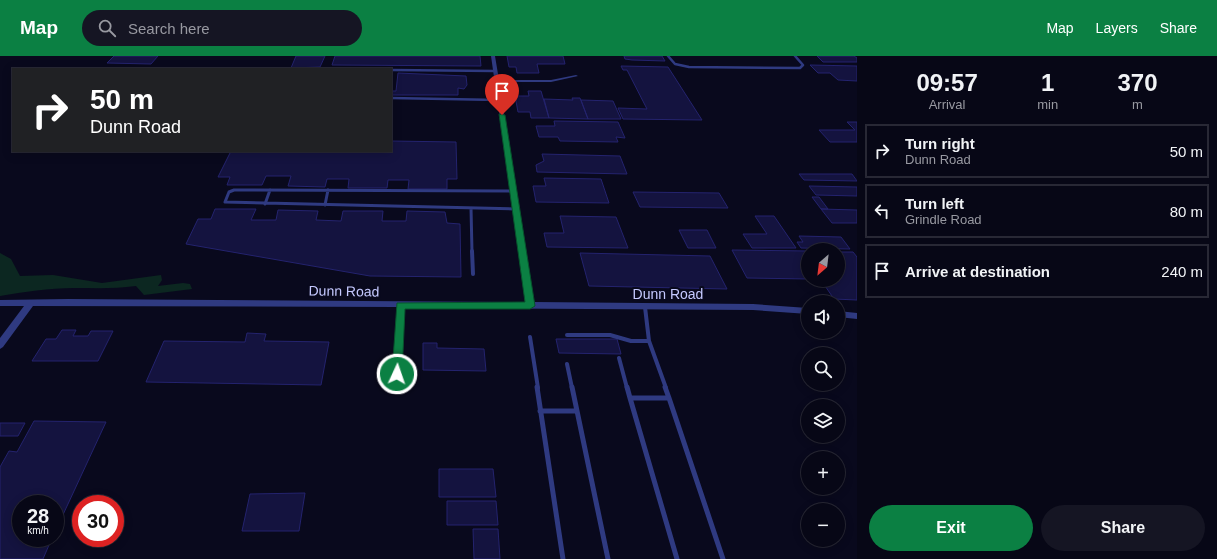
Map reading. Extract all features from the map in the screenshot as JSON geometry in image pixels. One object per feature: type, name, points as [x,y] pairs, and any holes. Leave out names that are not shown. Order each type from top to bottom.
[{"type":"street","points":[[493,56],[530,306]]},
{"type":"street","points":[[497,81],[551,81],[576,76]]},
{"type":"street","name":"Dunn Road","points":[[0,303],[753,307],[801,310]]},
{"type":"street","points":[[0,345],[30,303]]},
{"type":"street","points":[[397,374],[400,305]]},
{"type":"street","points":[[845,315],[857,316]]},
{"type":"lane","points":[[668,56],[675,64],[689,68],[800,68],[803,65],[795,56]]},
{"type":"lane","points":[[392,70],[495,70]]},
{"type":"lane","points":[[392,98],[499,100]]},
{"type":"lane","points":[[514,191],[232,190],[229,192],[225,202],[516,209]]},
{"type":"lane","points":[[265,204],[270,190]]},
{"type":"lane","points":[[324,205],[328,190]]},
{"type":"lane","points":[[471,208],[473,274]]},
{"type":"lane","points":[[645,307],[649,341],[723,559]]},
{"type":"lane","points":[[568,335],[610,335],[631,341],[649,341]]},
{"type":"lane","points":[[530,337],[563,559]]},
{"type":"lane","points":[[619,358],[676,559]]},
{"type":"lane","points":[[567,364],[608,559]]},
{"type":"lane","points":[[630,398],[669,398]]},
{"type":"lane","points":[[540,411],[577,411]]},
{"type":"green space","points":[[0,253],[11,259],[20,276],[53,275],[102,283],[161,275],[162,280],[158,286],[183,283],[190,284],[192,289],[144,295],[136,286],[113,288],[65,288],[37,290],[0,296]]},
{"type":"building","points":[[114,56],[158,56],[151,64],[107,63]]},
{"type":"building","points":[[296,56],[325,56],[320,67],[291,68]]},
{"type":"building","points":[[335,56],[480,56],[481,66],[332,65]]},
{"type":"building","points":[[507,56],[563,56],[565,64],[537,64],[539,73],[517,73],[516,67],[509,67]]},
{"type":"building","points":[[624,56],[662,56],[665,61],[632,60],[625,59]]},
{"type":"building","points":[[817,56],[854,56],[857,58],[857,62],[823,62]]},
{"type":"building","points":[[810,65],[857,66],[857,81],[838,80],[830,73],[818,73]]},
{"type":"building","points":[[621,66],[668,67],[702,120],[623,119],[618,108],[647,109],[627,70],[623,70]]},
{"type":"building","points":[[398,73],[466,76],[467,85],[464,89],[458,88],[458,95],[392,95],[392,91],[396,91]]},
{"type":"building","points":[[528,91],[541,91],[549,118],[531,118],[530,112],[518,112],[515,96],[529,96]]},
{"type":"building","points":[[572,98],[580,98],[588,119],[549,118],[544,99],[573,100]]},
{"type":"building","points":[[581,100],[613,101],[621,119],[588,119]]},
{"type":"building","points":[[554,121],[618,122],[625,138],[616,137],[618,142],[560,141],[558,137],[539,137],[536,126],[555,126]]},
{"type":"building","points":[[847,122],[857,122],[857,142],[830,142],[819,130],[855,130]]},
{"type":"building","points":[[392,141],[456,142],[457,179],[447,179],[447,189],[408,189],[409,180],[388,180],[387,188],[348,188],[349,179],[327,179],[325,187],[288,186],[291,176],[266,176],[262,185],[227,185],[230,177],[218,177],[230,152],[392,152]]},
{"type":"building","points":[[542,154],[620,156],[627,174],[537,172],[536,165],[544,161]]},
{"type":"building","points":[[799,174],[852,174],[857,181],[804,180]]},
{"type":"building","points":[[544,178],[601,179],[609,203],[536,202],[533,186],[546,186]]},
{"type":"building","points":[[809,186],[857,187],[857,196],[816,195]]},
{"type":"building","points":[[633,192],[719,193],[728,208],[640,207]]},
{"type":"building","points":[[812,197],[819,197],[828,209],[821,209]]},
{"type":"building","points":[[215,209],[256,209],[251,220],[276,220],[278,210],[318,211],[316,220],[341,221],[343,211],[383,211],[382,221],[406,221],[407,211],[445,212],[447,223],[460,224],[461,277],[370,276],[186,244],[198,219],[211,219]]},
{"type":"building","points":[[821,209],[857,210],[857,223],[832,223]]},
{"type":"building","points":[[560,216],[616,217],[628,248],[547,247],[544,233],[564,233]]},
{"type":"building","points":[[755,216],[774,216],[796,248],[752,248],[743,234],[767,234]]},
{"type":"building","points":[[679,230],[707,230],[716,248],[688,248]]},
{"type":"building","points":[[799,236],[841,237],[850,249],[845,249],[845,243],[801,243],[801,248],[797,242],[803,242]]},
{"type":"building","points":[[732,250],[801,251],[801,279],[747,278]]},
{"type":"building","points":[[845,252],[853,252],[857,257],[857,300],[845,299],[845,295],[831,295],[826,287],[845,287]]},
{"type":"building","points":[[580,253],[710,256],[727,289],[589,286]]},
{"type":"building","points":[[62,330],[76,330],[73,336],[88,336],[91,331],[113,331],[98,361],[32,361],[46,339],[56,339]]},
{"type":"building","points":[[247,333],[266,334],[264,341],[329,342],[321,385],[146,382],[164,341],[245,342]]},
{"type":"building","points":[[556,339],[617,339],[621,354],[559,353]]},
{"type":"building","points":[[423,343],[437,343],[437,348],[484,349],[486,371],[423,370]]},
{"type":"building","points":[[34,421],[106,422],[64,513],[64,495],[12,495],[12,547],[48,547],[43,559],[0,559],[0,467],[9,451],[17,452]]},
{"type":"building","points":[[0,423],[25,423],[18,436],[0,436]]},
{"type":"building","points":[[439,469],[493,469],[496,497],[439,497]]},
{"type":"building","points":[[305,493],[299,531],[242,531],[250,494]]},
{"type":"building","points":[[447,501],[496,501],[498,525],[447,525]]},
{"type":"building","points":[[473,529],[498,529],[500,559],[474,559]]},
{"type":"route","points":[[397,374],[400,305],[530,306],[502,115]]}]
